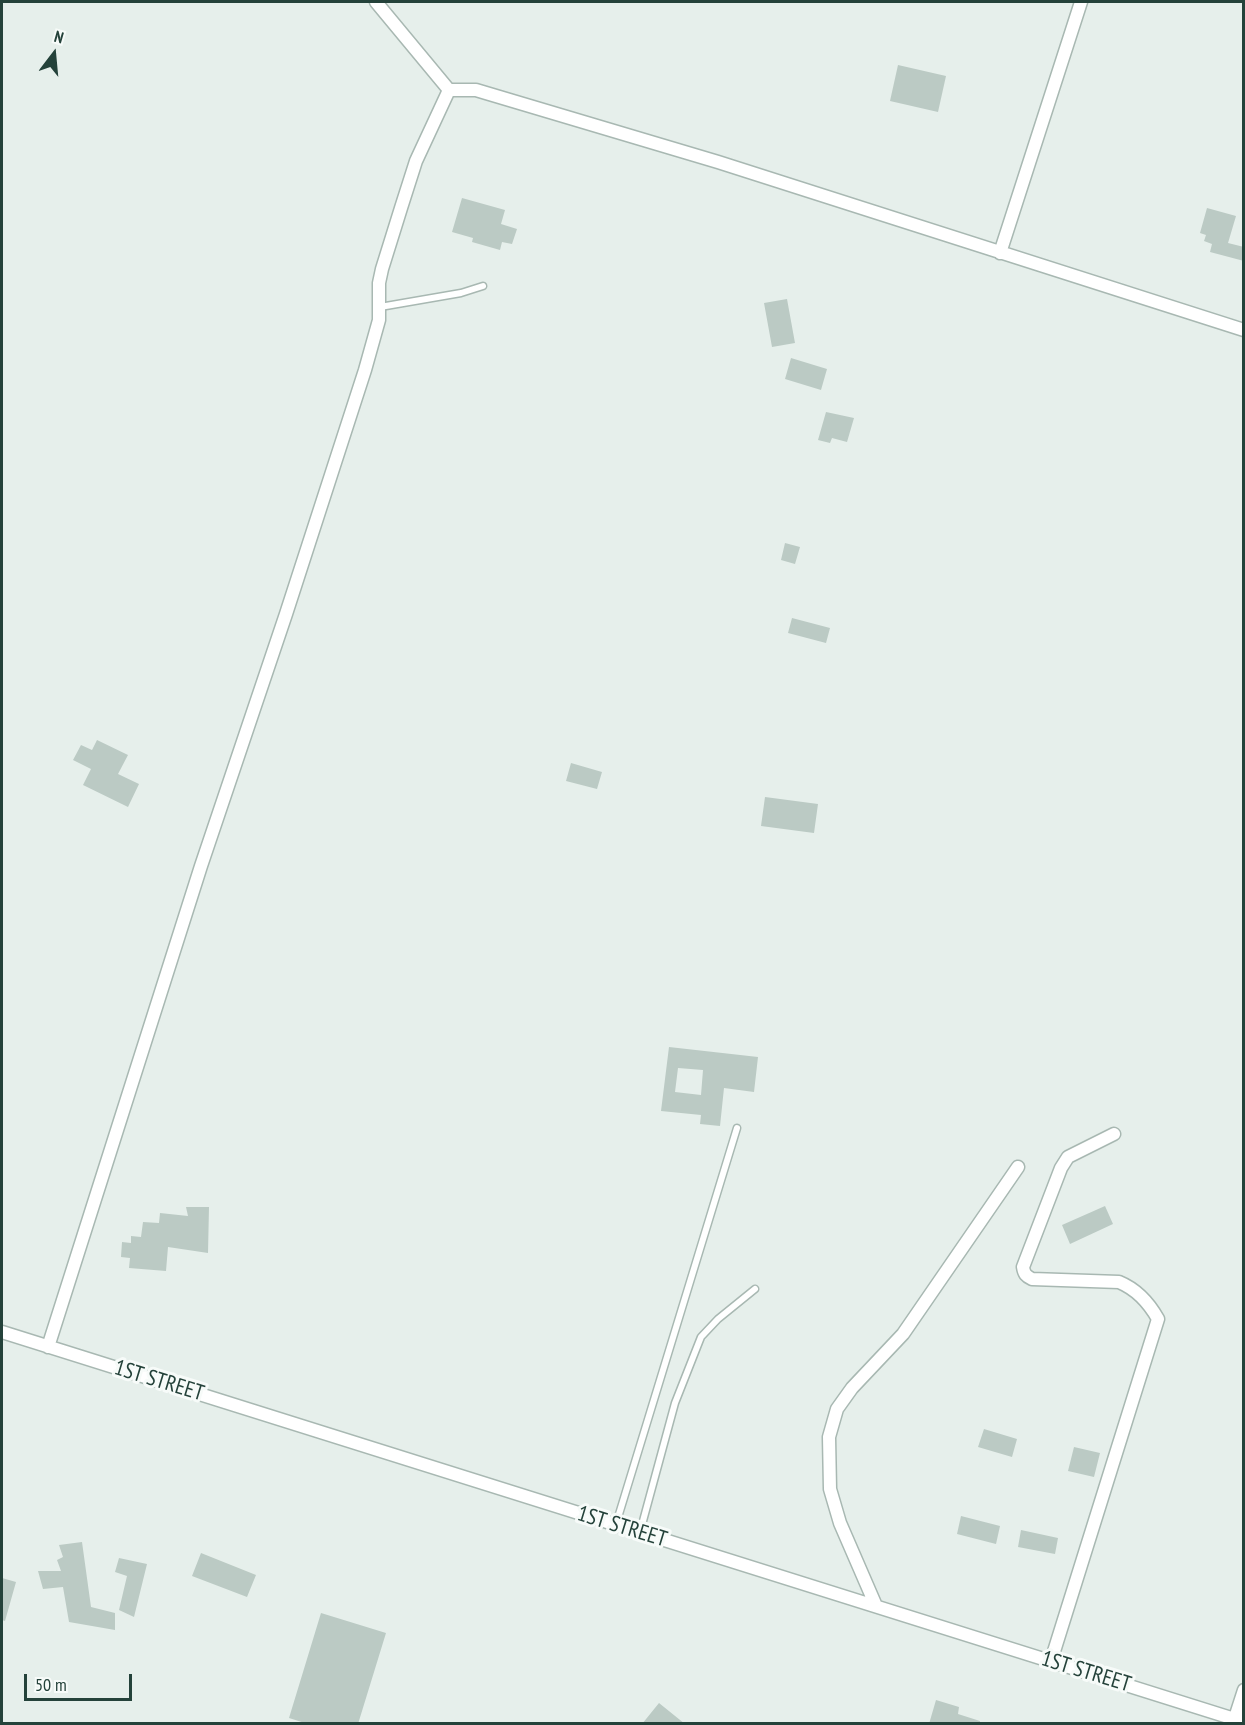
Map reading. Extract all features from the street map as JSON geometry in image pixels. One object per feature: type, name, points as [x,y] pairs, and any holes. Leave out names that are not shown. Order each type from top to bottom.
[{"type":"street","points":[[376,2],[449,90],[486,93],[718,162],[1244,330]]},
{"type":"street","points":[[1000,253],[1081,2]]},
{"type":"street","points":[[48,1347],[201,866],[361,381],[379,320],[379,283],[382,269],[416,160],[449,90]]},
{"type":"street","points":[[1051,1661],[1158,1319],[1141,1296],[1119,1282],[1032,1279],[1027,1277],[1023,1267],[1060,1167],[1068,1157],[1114,1134]]},
{"type":"street","points":[[876,1606],[840,1523],[830,1489],[829,1437],[837,1409],[852,1388],[903,1334],[1018,1167]]},
{"type":"street","name":"1ST STREET","points":[[2,1332],[1237,1721]]},
{"type":"street","points":[[1237,1721],[1244,1690]]},
{"type":"lane","points":[[380,307],[461,294],[483,286]]},
{"type":"lane","points":[[616,1525],[737,1128]]},
{"type":"lane","points":[[640,1532],[675,1403],[701,1337],[718,1319],[755,1289]]},
{"type":"building","points":[[898,65],[946,76],[938,112],[890,101]]},
{"type":"building","points":[[462,198],[505,210],[501,224],[517,229],[512,244],[502,242],[500,250],[472,242],[473,238],[452,232]]},
{"type":"building","points":[[1207,208],[1236,216],[1228,243],[1244,247],[1244,261],[1210,252],[1212,244],[1204,241],[1206,235],[1200,233]]},
{"type":"building","points":[[787,299],[795,343],[772,347],[764,303]]},
{"type":"building","points":[[791,358],[827,369],[821,390],[785,379]]},
{"type":"building","points":[[826,412],[854,418],[847,442],[832,438],[830,443],[818,440]]},
{"type":"building","points":[[785,543],[800,547],[795,564],[781,560]]},
{"type":"building","points":[[792,618],[830,628],[826,643],[788,633]]},
{"type":"building","points":[[97,740],[128,755],[118,774],[139,784],[128,807],[83,785],[91,769],[73,760],[81,745],[92,750]]},
{"type":"building","points":[[571,763],[602,772],[597,789],[566,781]]},
{"type":"building","points":[[765,797],[818,804],[814,833],[761,826]]},
{"type":"building","points":[[669,1047],[758,1057],[754,1092],[724,1088],[720,1126],[700,1124],[701,1115],[661,1111]],"holes":[[[678,1068],[703,1070],[701,1095],[675,1092]]]},
{"type":"building","points":[[1105,1206],[1113,1224],[1070,1244],[1062,1225]]},
{"type":"building","points":[[186,1207],[209,1207],[208,1253],[168,1247],[166,1271],[129,1268],[130,1258],[121,1257],[122,1242],[131,1243],[131,1236],[141,1237],[143,1222],[159,1223],[160,1213],[188,1216]]},
{"type":"building","points":[[984,1429],[1017,1439],[1012,1457],[978,1447]]},
{"type":"building","points":[[1074,1447],[1100,1453],[1094,1477],[1068,1471]]},
{"type":"building","points":[[961,1516],[1000,1526],[996,1544],[957,1534]]},
{"type":"building","points":[[1021,1530],[1058,1538],[1055,1554],[1018,1547]]},
{"type":"building","points":[[82,1542],[91,1607],[115,1613],[115,1630],[69,1622],[63,1587],[43,1589],[38,1571],[61,1571],[57,1560],[63,1557],[59,1545]]},
{"type":"building","points":[[201,1553],[256,1575],[247,1597],[192,1576]]},
{"type":"building","points":[[119,1558],[147,1564],[134,1617],[119,1610],[127,1576],[115,1572]]},
{"type":"building","points":[[2,1578],[16,1582],[5,1621],[2,1620]]},
{"type":"building","points":[[321,1613],[386,1633],[358,1724],[308,1724],[289,1718]]},
{"type":"building","points":[[936,1700],[959,1707],[958,1714],[980,1721],[980,1724],[929,1724]]},
{"type":"building","points":[[659,1703],[685,1724],[642,1724]]}]
